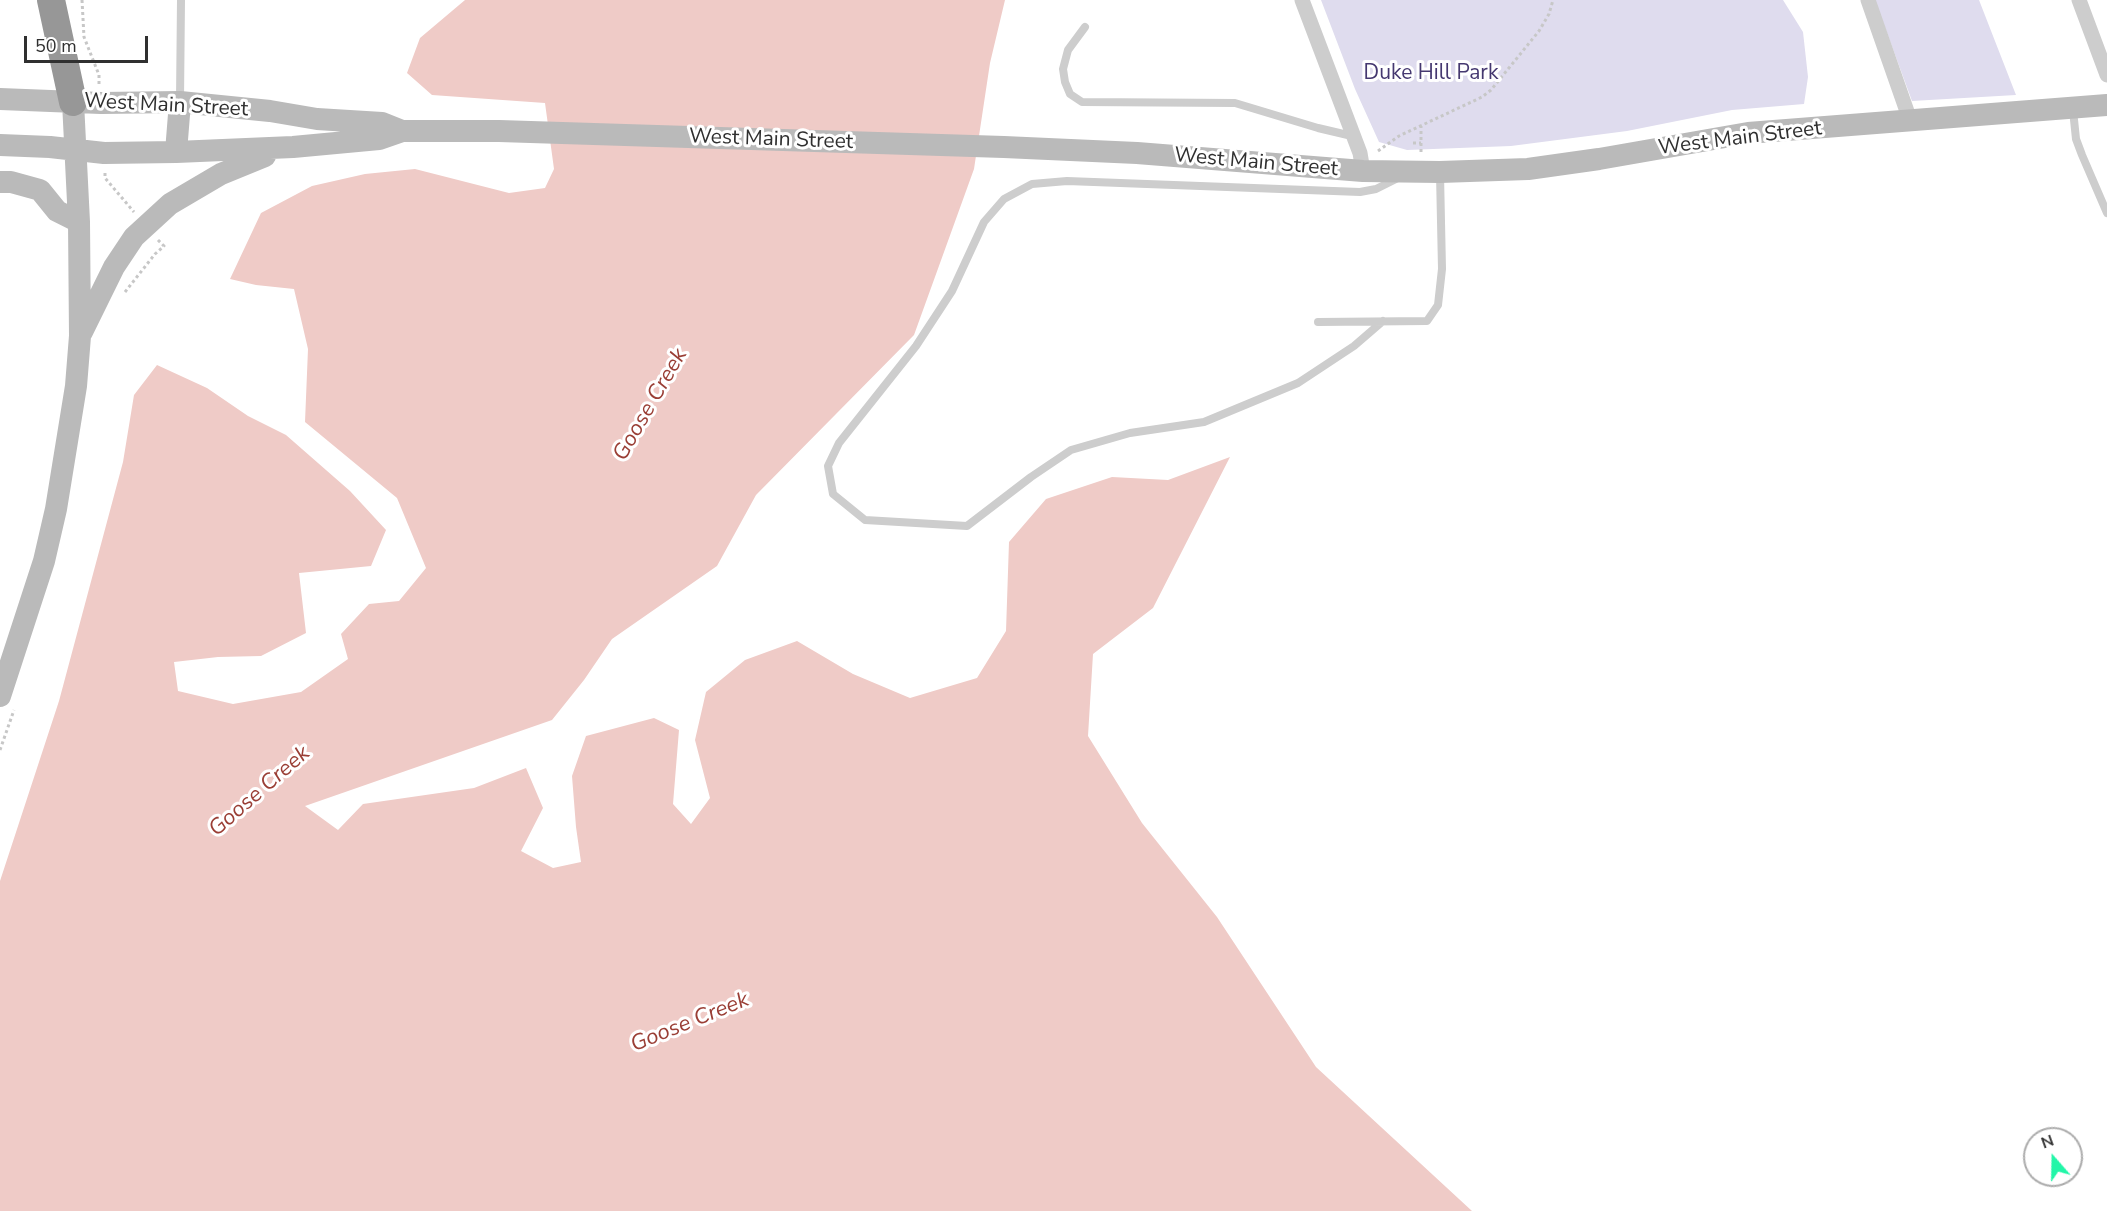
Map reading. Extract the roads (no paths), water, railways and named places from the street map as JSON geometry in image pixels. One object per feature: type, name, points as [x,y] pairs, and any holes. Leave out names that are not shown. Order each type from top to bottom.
[{"type":"highway","points":[[51,0],[73,102]]},
{"type":"main road","name":"West Main Street","points":[[0,99],[180,102],[270,111],[317,119],[382,123],[402,131]]},
{"type":"main road","points":[[0,696],[44,561],[56,509],[76,386],[80,336],[80,222],[73,102]]},
{"type":"main road","points":[[176,152],[180,102]]},
{"type":"main road","name":"West Main Street","points":[[0,145],[104,153],[176,152],[293,147],[380,139],[402,131],[499,131],[1137,153],[1363,171],[1409,163],[1440,172],[1528,169],[1748,133],[2107,105]]},
{"type":"main road","points":[[80,336],[114,267],[134,237],[170,204],[230,170],[293,147]]},
{"type":"main road","points":[[0,182],[11,182],[40,190],[57,211],[80,222]]},
{"type":"street","points":[[1302,0],[1354,136],[1363,171]]},
{"type":"street","points":[[1868,0],[1910,120]]},
{"type":"street","points":[[2079,0],[2107,75]]},
{"type":"lane","points":[[180,102],[181,0]]},
{"type":"lane","points":[[1085,27],[1068,50],[1063,69],[1070,94],[1082,102],[1235,103],[1318,128],[1354,136]]},
{"type":"lane","points":[[2072,108],[2076,139],[2107,213]]},
{"type":"lane","points":[[1383,321],[1354,346],[1298,383],[1204,422],[1130,433],[1071,450],[1031,477],[967,526],[865,520],[833,494],[828,466],[839,443],[916,346],[952,291],[984,222],[1004,199],[1032,184],[1067,181],[1360,192],[1385,186],[1409,163]]},
{"type":"lane","points":[[1318,322],[1427,321],[1438,305],[1442,269],[1440,172]]},
{"type":"water","name":"Goose Creek","points":[[465,0],[1005,0],[990,63],[974,169],[914,335],[756,495],[717,566],[612,639],[584,680],[552,720],[305,806],[338,830],[363,804],[474,788],[526,768],[543,808],[521,851],[553,868],[581,862],[572,776],[586,736],[654,718],[679,730],[673,804],[691,824],[710,798],[695,740],[706,692],[745,660],[797,641],[853,674],[910,698],[977,678],[1006,631],[1009,542],[1046,499],[1112,477],[1168,480],[1230,457],[1153,608],[1093,654],[1088,736],[1142,823],[1217,917],[1316,1067],[1472,1211],[0,1211],[0,881],[59,701],[123,462],[134,395],[157,365],[207,388],[248,416],[286,435],[350,491],[386,530],[371,566],[299,573],[306,633],[261,656],[218,657],[174,662],[178,691],[233,704],[301,692],[348,659],[341,634],[369,604],[399,601],[426,568],[397,498],[305,422],[308,349],[294,289],[256,285],[230,279],[261,213],[312,186],[365,174],[415,169],[509,193],[545,188],[554,169],[545,103],[432,95],[407,73],[420,38]]},
{"type":"park label","name":"Duke Hill Park","points":[[1431,74]]}]
